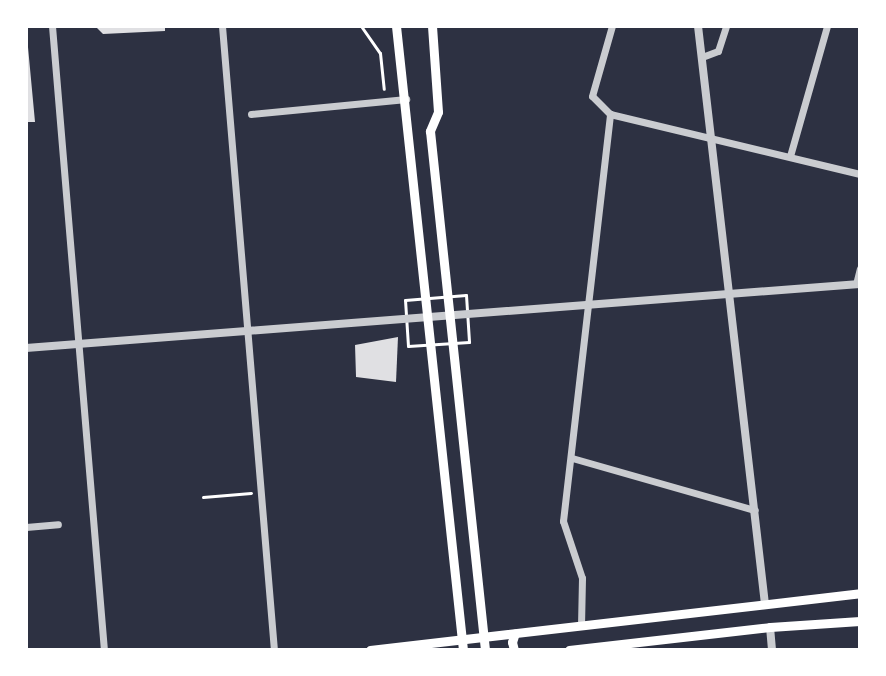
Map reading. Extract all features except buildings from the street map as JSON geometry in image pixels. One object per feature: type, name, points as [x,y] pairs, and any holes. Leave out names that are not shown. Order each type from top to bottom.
[{"type":"main road","points":[[396,26],[463,645]]},
{"type":"main road","points":[[432,26],[438,112],[430,131],[485,650]]},
{"type":"main road","points":[[370,650],[463,645],[484,637],[860,593]]},
{"type":"main road","points":[[569,650],[770,627],[860,621]]},
{"type":"main road","points":[[514,650],[512,642],[515,633]]},
{"type":"street","points":[[52,26],[104,650]]},
{"type":"street","points":[[222,26],[274,650]]},
{"type":"street","points":[[612,26],[592,96],[610,114],[860,174]]},
{"type":"street","points":[[698,26],[765,604]]},
{"type":"street","points":[[702,57],[718,51],[726,26]]},
{"type":"street","points":[[790,156],[827,26]]},
{"type":"street","points":[[251,114],[406,99]]},
{"type":"street","points":[[581,626],[582,578],[563,521],[610,114]]},
{"type":"street","points":[[26,348],[858,284],[860,268]]},
{"type":"street","points":[[572,458],[755,510]]},
{"type":"street","points":[[26,527],[58,524]]},
{"type":"street","points":[[770,627],[772,650]]},
{"type":"path","points":[[361,26],[380,53],[385,101]]},
{"type":"path","points":[[203,497],[261,492]]}]
